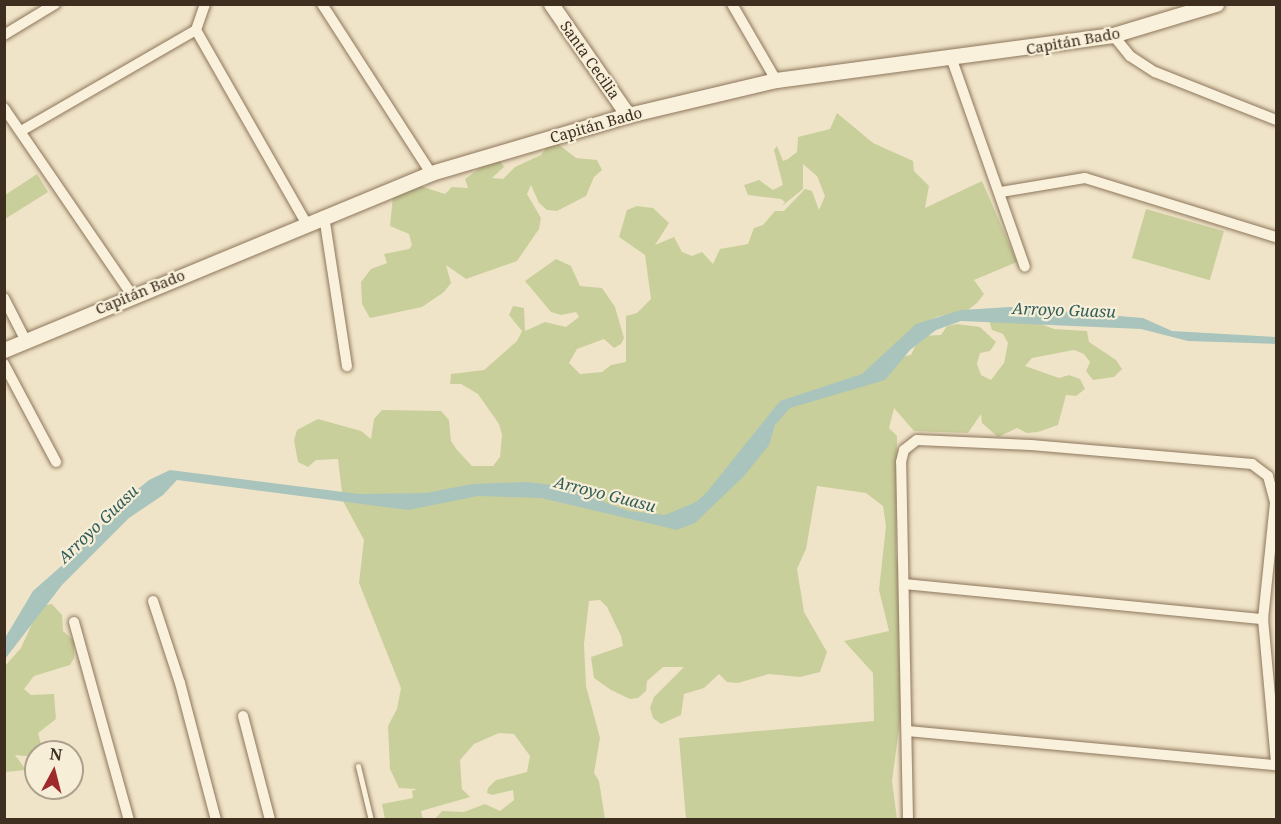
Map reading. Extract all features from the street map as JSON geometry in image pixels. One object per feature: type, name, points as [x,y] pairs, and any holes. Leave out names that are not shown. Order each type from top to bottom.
[{"type":"street","points":[[4,35],[55,4]]},
{"type":"street","points":[[21,131],[196,30],[205,4]]},
{"type":"street","points":[[322,4],[431,173]]},
{"type":"street","name":"Santa Cecilia","points":[[551,4],[628,115]]},
{"type":"street","points":[[732,4],[776,80]]},
{"type":"street","name":"Capitán Bado","points":[[4,350],[25,339],[431,173],[628,115],[776,80],[952,60],[1113,35],[1206,6]]},
{"type":"street","points":[[196,30],[306,223]]},
{"type":"street","points":[[1113,35],[1130,56],[1155,72],[1276,120]]},
{"type":"street","points":[[952,60],[1001,192],[1025,267]]},
{"type":"street","points":[[4,108],[132,295]]},
{"type":"street","points":[[1001,192],[1085,178],[1276,237]]},
{"type":"street","points":[[324,216],[347,366]]},
{"type":"street","points":[[4,298],[25,339]]},
{"type":"street","points":[[4,364],[56,462]]},
{"type":"street","points":[[907,731],[1073,743],[1276,764],[1263,619],[1275,503],[1268,476],[1252,464],[1031,445],[917,440],[904,450],[901,462],[908,819]]},
{"type":"street","points":[[904,584],[1263,619]]},
{"type":"street","points":[[153,601],[180,682],[216,819]]},
{"type":"street","points":[[74,622],[129,819]]},
{"type":"street","points":[[243,716],[270,819]]},
{"type":"lane","points":[[358,766],[371,819]]},
{"type":"green space","points":[[837,113],[873,143],[913,161],[914,171],[929,186],[925,208],[982,181],[1017,262],[974,280],[984,294],[977,303],[968,310],[936,317],[900,357],[911,355],[920,336],[941,335],[947,326],[957,324],[980,327],[996,342],[990,351],[980,353],[977,364],[981,375],[991,380],[1004,363],[1008,343],[1003,334],[992,330],[989,320],[1033,321],[1054,329],[1087,331],[1089,342],[1116,360],[1122,369],[1114,377],[1093,380],[1086,371],[1090,362],[1084,354],[1074,350],[1032,358],[1025,366],[1059,378],[1069,375],[1080,379],[1085,389],[1076,396],[1066,395],[1058,425],[1038,432],[1027,433],[1017,428],[998,437],[982,423],[981,414],[968,433],[914,431],[894,408],[889,428],[897,436],[896,557],[901,578],[903,698],[892,781],[897,819],[686,819],[679,738],[874,721],[873,673],[844,641],[889,631],[879,590],[886,526],[883,506],[866,493],[817,486],[806,549],[797,569],[804,612],[827,652],[820,672],[800,677],[769,674],[738,683],[727,682],[719,674],[704,688],[684,694],[681,715],[661,724],[653,718],[650,708],[654,697],[684,667],[663,667],[647,681],[646,691],[638,698],[630,699],[611,690],[594,678],[591,657],[623,646],[621,636],[607,607],[600,600],[589,601],[584,644],[586,686],[600,738],[594,773],[599,781],[605,819],[435,819],[442,811],[464,812],[485,804],[500,811],[514,800],[513,790],[492,795],[487,793],[488,788],[496,780],[527,772],[530,756],[514,734],[499,733],[474,744],[460,760],[462,789],[470,797],[421,811],[423,819],[385,819],[382,804],[413,798],[412,791],[417,789],[399,788],[390,769],[388,726],[397,709],[401,688],[359,583],[364,540],[343,501],[338,459],[316,460],[308,467],[298,462],[294,440],[297,430],[318,419],[361,431],[371,439],[374,419],[382,410],[441,411],[449,420],[451,441],[472,466],[493,466],[500,457],[502,435],[499,424],[478,394],[461,384],[450,384],[451,374],[484,370],[517,341],[522,331],[509,315],[513,306],[524,308],[525,331],[545,322],[566,327],[579,317],[576,312],[561,315],[551,312],[525,281],[556,259],[571,266],[580,286],[602,288],[615,307],[624,338],[621,344],[614,348],[604,339],[577,349],[569,363],[580,374],[602,372],[611,365],[626,362],[626,316],[637,313],[651,299],[645,255],[619,237],[627,210],[637,206],[653,208],[669,223],[655,245],[674,237],[682,252],[692,256],[702,252],[713,264],[720,249],[748,244],[754,228],[763,225],[775,211],[784,211],[805,189],[812,191],[819,210],[825,196],[817,176],[803,164],[803,189],[782,206],[785,202],[781,199],[748,195],[744,185],[759,180],[773,190],[783,185],[774,150],[777,146],[783,161],[788,159],[797,152],[798,137],[830,129]]},
{"type":"green space","points":[[558,144],[576,158],[597,160],[602,170],[594,177],[586,196],[557,211],[547,210],[539,203],[531,185],[527,194],[541,218],[539,229],[517,261],[466,279],[446,265],[451,283],[444,292],[422,307],[370,318],[362,304],[361,282],[371,269],[387,263],[384,254],[409,249],[412,245],[409,234],[390,226],[393,196],[417,185],[445,194],[452,187],[468,188],[465,179],[491,160],[500,161],[504,167],[492,178],[503,179],[515,167],[541,155],[547,147]]},
{"type":"green space","points":[[37,174],[48,192],[5,219],[5,195]]},
{"type":"green space","points":[[1146,209],[1224,231],[1210,280],[1132,258]]},
{"type":"green space","points":[[52,604],[62,615],[63,631],[74,641],[74,658],[70,665],[34,676],[24,689],[31,695],[54,694],[56,719],[38,733],[40,740],[24,740],[24,756],[15,755],[24,770],[5,772],[5,666],[21,648],[40,606]]},
{"type":"water","points":[[1010,307],[1143,318],[1172,331],[1276,337],[1276,344],[1188,341],[1141,329],[961,321],[936,330],[910,350],[885,380],[790,408],[775,425],[769,445],[744,476],[695,523],[677,530],[541,498],[478,496],[408,510],[177,480],[163,495],[129,518],[62,585],[5,659],[5,638],[33,591],[84,546],[121,503],[149,480],[170,470],[359,494],[426,493],[472,484],[527,482],[562,486],[628,511],[665,515],[696,502],[707,492],[780,401],[862,374],[916,324],[961,310]]},
{"type":"water label","name":"Arroyo Guasu","points":[[1064,310]]},
{"type":"water label","name":"Arroyo Guasu","points":[[605,494]]},
{"type":"water label","name":"Arroyo Guasu","points":[[98,524]]}]
